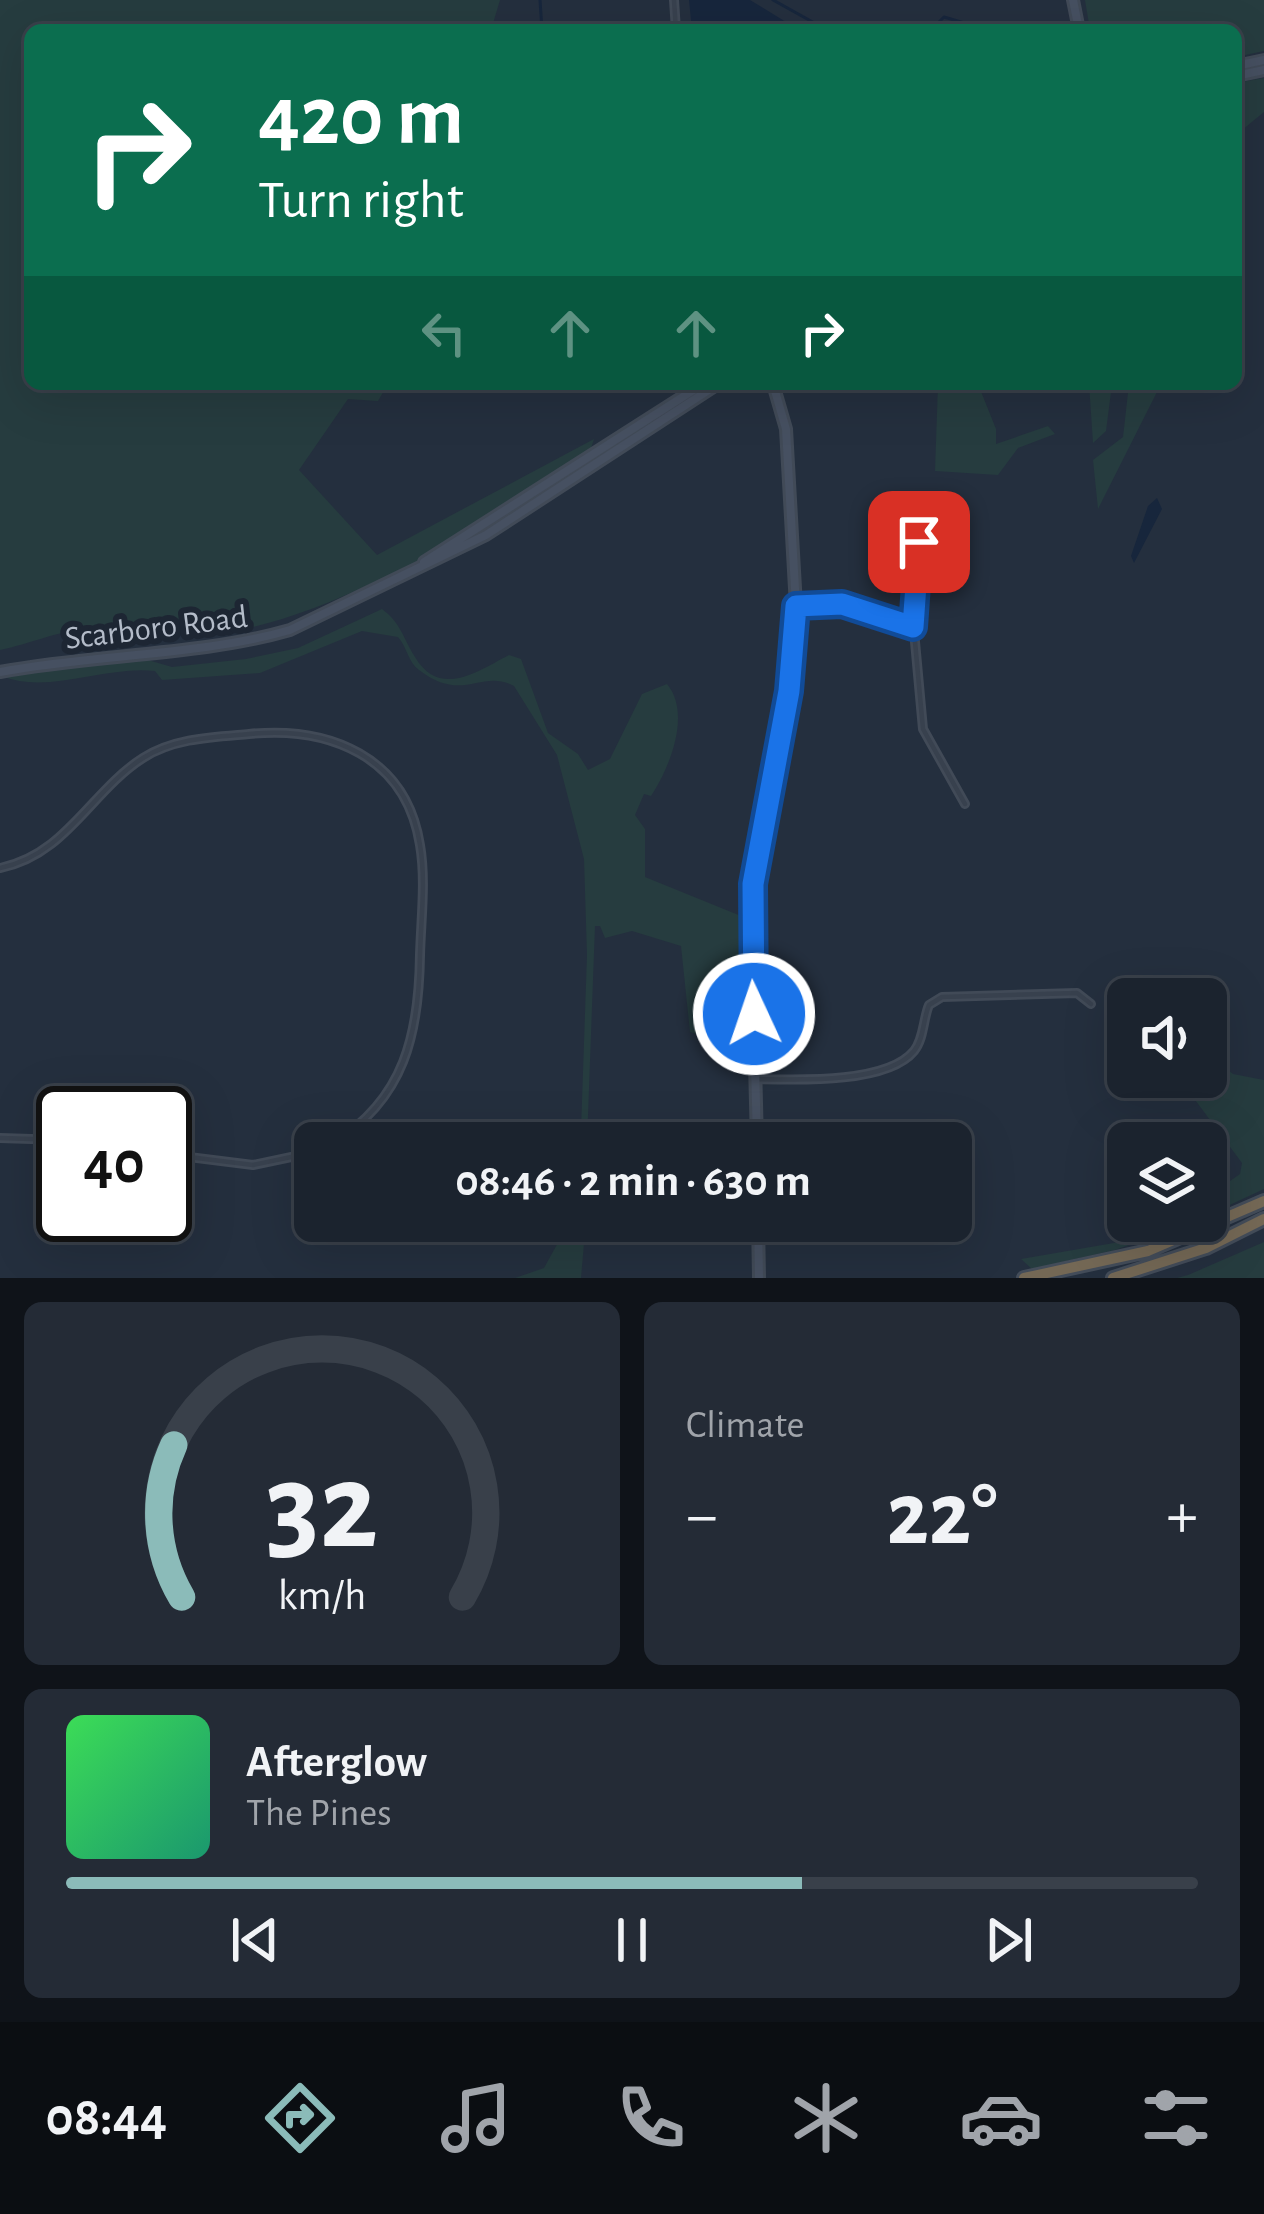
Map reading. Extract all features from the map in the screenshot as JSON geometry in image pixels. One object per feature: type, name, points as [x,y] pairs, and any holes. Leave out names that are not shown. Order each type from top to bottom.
[{"type":"highway","points":[[1024,1278],[1148,1251],[1264,1202]]},
{"type":"highway","points":[[1113,1278],[1206,1248],[1264,1219]]},
{"type":"main road","points":[[676,402],[683,390]]},
{"type":"main road","name":"Scarboro Road","points":[[381,587],[696,390]]},
{"type":"main road","name":"Scarboro Road","points":[[0,672],[86,656],[260,639],[486,535],[697,390]]},
{"type":"main road","points":[[757,1122],[751,904],[789,691],[796,606],[786,429],[775,390]]},
{"type":"main road","points":[[758,1242],[759,1278]]},
{"type":"street","points":[[919,542],[913,627],[922,729],[965,804]]},
{"type":"street","points":[[796,606],[842,604],[913,627]]},
{"type":"street","points":[[0,868],[52,844],[121,775],[169,746],[306,732],[339,740],[378,765],[409,806],[420,842],[419,1013],[396,1082],[361,1122]]},
{"type":"street","points":[[756,1079],[848,1077],[903,1060],[919,1043],[929,1005],[942,997],[1077,993],[1091,1004]]},
{"type":"street","points":[[0,1138],[36,1139]]},
{"type":"street","points":[[192,1158],[253,1166],[294,1157]]},
{"type":"green space","points":[[0,0],[500,0],[493,24],[24,24],[24,390],[384,390],[378,401],[348,399],[299,470],[377,555],[594,439],[590,451],[556,477],[472,531],[377,581],[284,618],[208,632],[86,628],[0,650]]},
{"type":"green space","points":[[1085,0],[1264,0],[1264,51],[1242,56],[1242,24],[1089,24]]},
{"type":"green space","points":[[1264,78],[1264,112],[1242,130],[1242,82]]},
{"type":"green space","points":[[938,390],[980,390],[996,429],[996,444],[1048,426],[1055,434],[1018,448],[998,475],[935,471]]},
{"type":"green space","points":[[1089,390],[1111,390],[1106,431],[1093,443]]},
{"type":"green space","points":[[1128,390],[1158,390],[1098,509],[1093,460],[1123,437]]},
{"type":"green space","points":[[382,609],[398,625],[425,670],[436,677],[460,678],[509,655],[521,659],[548,733],[578,754],[588,770],[610,759],[642,694],[667,684],[678,710],[675,741],[665,771],[651,796],[644,794],[635,815],[645,829],[645,877],[741,916],[744,1024],[735,1035],[713,1039],[690,1032],[681,946],[632,931],[605,938],[600,926],[595,926],[588,1122],[581,1122],[587,955],[584,859],[557,755],[514,686],[434,680],[415,667],[398,637],[362,631],[260,673],[162,680],[155,671],[136,670],[38,682],[2,676],[141,658],[172,667],[298,648]]},
{"type":"green space","points":[[1227,1069],[1264,1080],[1264,1189],[1227,1206],[1227,1183],[1240,1174],[1242,1163],[1227,1143],[1227,1122],[1211,1122],[1194,1098],[1227,1098]]},
{"type":"green space","points":[[558,1242],[584,1242],[581,1278],[515,1278],[544,1268]]},
{"type":"green space","points":[[1120,1242],[1137,1242],[1032,1269],[1021,1259]]},
{"type":"green space","points":[[1264,1242],[1264,1278],[1177,1278],[1188,1275]]},
{"type":"water","points":[[689,0],[750,0],[789,24],[691,24]]},
{"type":"water","points":[[1157,498],[1162,509],[1134,563],[1131,556],[1148,506]]},
{"type":"waterway","points":[[540,0],[542,24]]},
{"type":"waterway","points":[[773,0],[816,24]]},
{"type":"waterway","points":[[937,24],[944,17],[968,24]]},
{"type":"route","points":[[754,1014],[753,884],[789,691],[796,606],[842,604],[892,624],[913,627],[919,542]]}]
